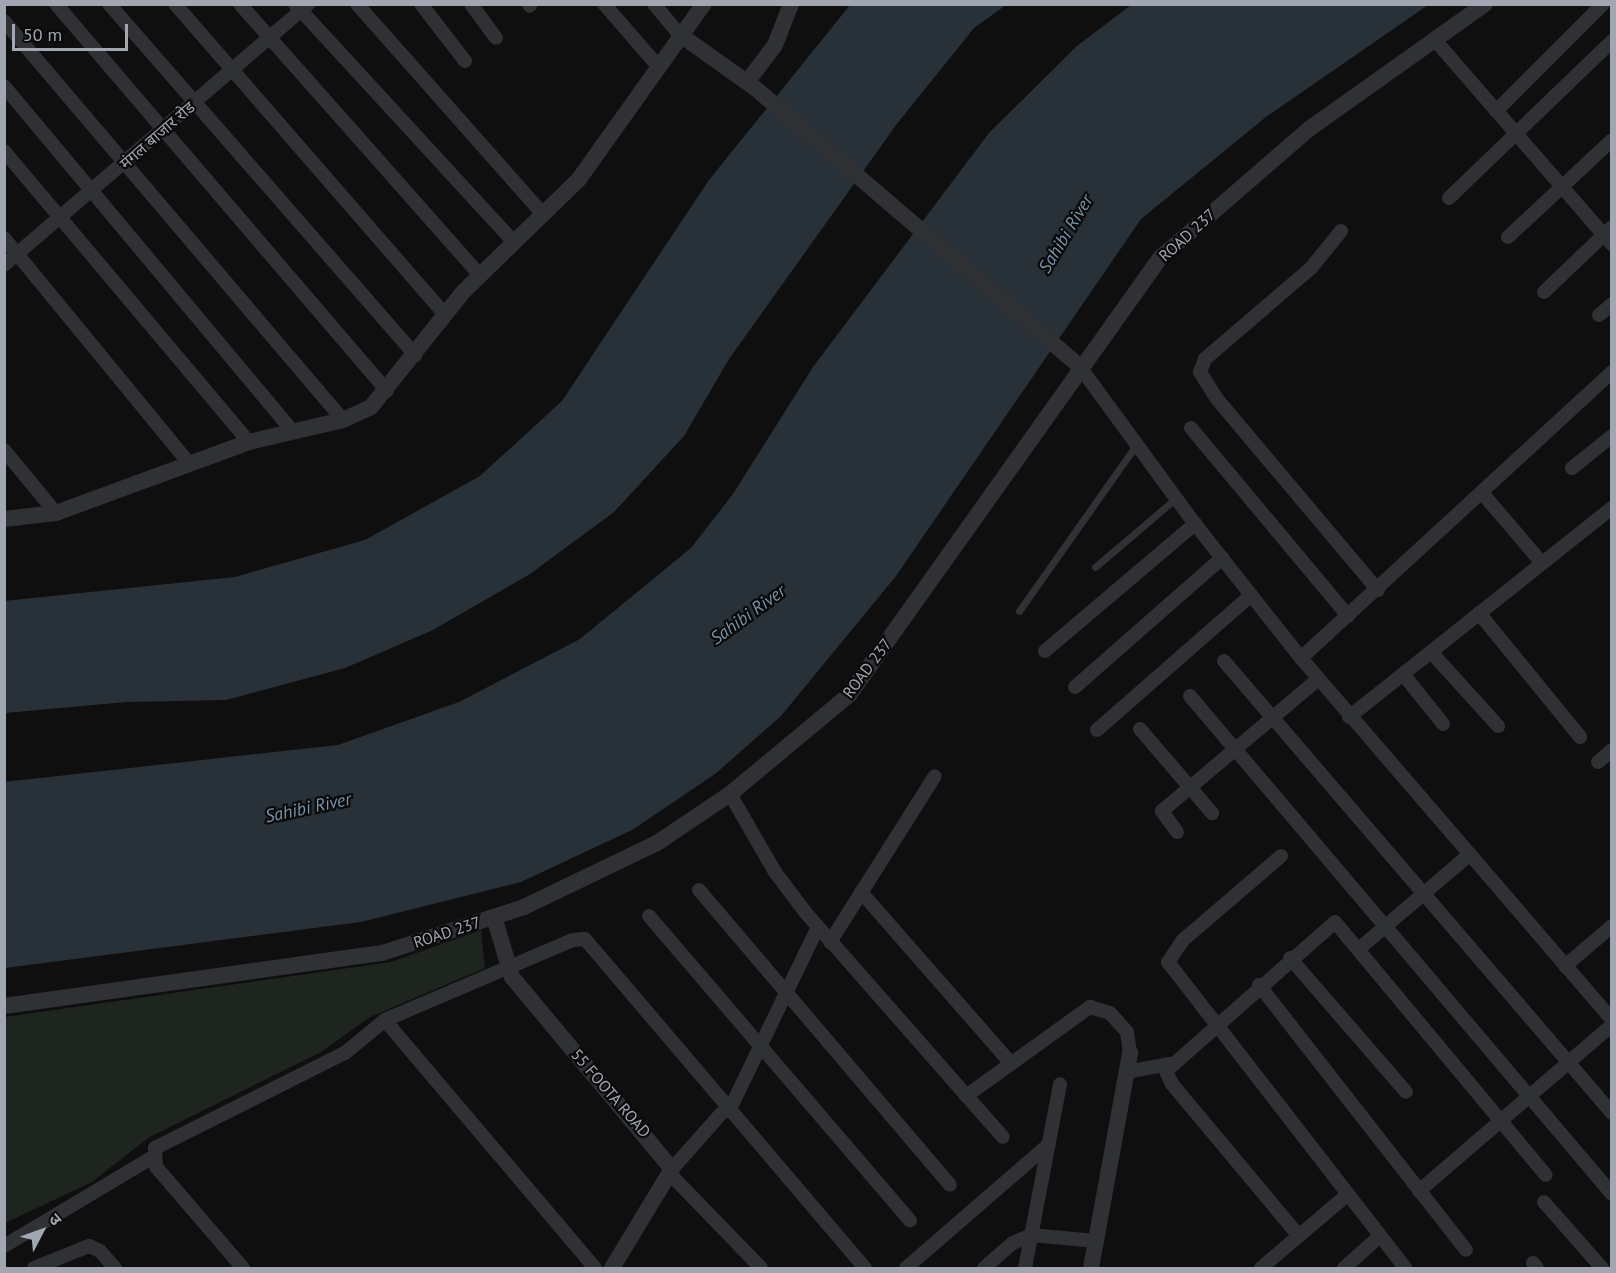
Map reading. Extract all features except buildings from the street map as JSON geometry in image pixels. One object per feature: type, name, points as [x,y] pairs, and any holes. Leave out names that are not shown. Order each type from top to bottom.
[{"type":"street","points":[[56,4],[387,391]]},
{"type":"street","points":[[109,4],[192,104],[415,355]]},
{"type":"street","points":[[175,4],[445,315]]},
{"type":"street","points":[[240,4],[480,275]]},
{"type":"street","points":[[357,4],[543,215]]},
{"type":"street","points":[[421,4],[465,61]]},
{"type":"street","points":[[471,4],[496,38]]},
{"type":"street","points":[[603,4],[657,65]]},
{"type":"street","points":[[654,4],[679,34],[751,85],[1062,347],[1080,367],[1195,524],[1318,679],[1611,1022],[1568,1064],[1419,1191]]},
{"type":"street","points":[[4,519],[56,513],[249,442],[343,420],[363,412],[387,391],[445,315],[480,275],[543,215],[591,162],[679,34],[704,4]]},
{"type":"street","points":[[751,85],[775,45],[791,4]]},
{"type":"street","name":"ROAD 237","points":[[4,1006],[382,953],[524,907],[657,843],[730,794],[849,695],[1080,367],[1160,258],[1309,129],[1485,4]]},
{"type":"street","points":[[1496,111],[1603,4]]},
{"type":"street","points":[[302,7],[514,242]]},
{"type":"street","name":"मंगल बाजार रोड","points":[[4,265],[269,39],[302,7]]},
{"type":"street","points":[[4,21],[126,161],[343,420]]},
{"type":"street","points":[[1435,40],[1562,189],[1609,235],[1544,292]]},
{"type":"street","points":[[1449,198],[1517,135],[1611,40]]},
{"type":"street","points":[[4,86],[93,189],[292,432]]},
{"type":"street","points":[[1508,237],[1562,189],[1611,140]]},
{"type":"street","points":[[4,151],[62,216],[249,442]]},
{"type":"street","points":[[1341,231],[1311,268],[1205,359],[1200,372],[1217,399],[1378,590]]},
{"type":"street","points":[[4,238],[189,463]]},
{"type":"street","points":[[1599,315],[1611,304]]},
{"type":"street","points":[[1301,658],[1483,494],[1611,372]]},
{"type":"street","points":[[1191,428],[1348,616]]},
{"type":"street","points":[[1572,468],[1611,436]]},
{"type":"street","points":[[4,450],[56,513]]},
{"type":"street","points":[[1483,494],[1542,563]]},
{"type":"street","points":[[1349,717],[1542,563],[1609,516]]},
{"type":"street","points":[[1045,651],[1195,524]]},
{"type":"street","points":[[1074,687],[1222,558]]},
{"type":"street","points":[[1097,730],[1251,595]]},
{"type":"street","points":[[1479,613],[1580,737]]},
{"type":"street","points":[[1431,652],[1498,726]]},
{"type":"street","points":[[1224,661],[1270,720],[1611,1113]]},
{"type":"street","points":[[1403,674],[1443,724]]},
{"type":"street","points":[[1177,832],[1162,811],[1318,679]]},
{"type":"street","points":[[1190,696],[1611,1194]]},
{"type":"street","points":[[1140,729],[1212,813]]},
{"type":"street","points":[[1598,762],[1611,750]]},
{"type":"street","points":[[830,942],[935,776]]},
{"type":"street","points":[[730,794],[775,872],[818,927],[1002,1137]]},
{"type":"street","points":[[1360,948],[1468,855]]},
{"type":"street","points":[[1281,856],[1169,957],[1170,968],[1405,1269]]},
{"type":"street","points":[[699,890],[950,1185]]},
{"type":"street","points":[[861,892],[1010,1062]]},
{"type":"street","points":[[649,916],[909,1220]]},
{"type":"street","name":"55 FOOTA ROAD","points":[[495,917],[508,969],[672,1173]]},
{"type":"street","points":[[1299,1236],[1172,1084],[1166,1071],[1169,1064],[1290,958],[1335,922],[1360,948],[1546,1175]]},
{"type":"street","points":[[1564,966],[1611,926]]},
{"type":"street","points":[[612,1269],[672,1173],[728,1109],[818,927]]},
{"type":"street","points":[[4,1246],[153,1157],[155,1148],[345,1053],[385,1020],[573,940],[593,942],[728,1109],[865,1269]]},
{"type":"street","points":[[1290,958],[1406,1092]]},
{"type":"street","points":[[1259,986],[1466,1250]]},
{"type":"street","points":[[966,1096],[1010,1062],[1090,1007],[1110,1013],[1127,1032],[1130,1053],[1090,1269]]},
{"type":"street","points":[[385,1020],[595,1269]]},
{"type":"street","points":[[1127,1072],[1169,1064]]},
{"type":"street","points":[[1025,1269],[1060,1084]]},
{"type":"street","points":[[906,1269],[1048,1144]]},
{"type":"street","points":[[153,1157],[243,1269]]},
{"type":"street","points":[[672,1173],[761,1269]]},
{"type":"street","points":[[1261,1269],[1347,1195]]},
{"type":"street","points":[[1544,1202],[1602,1269]]},
{"type":"street","points":[[984,1269],[1012,1243],[1031,1235],[1096,1241]]},
{"type":"street","points":[[1344,1269],[1380,1236]]},
{"type":"street","points":[[34,1269],[89,1246],[100,1251],[115,1269]]},
{"type":"street","points":[[1275,1257],[1284,1269]]},
{"type":"lane","points":[[1019,611],[1137,444]]},
{"type":"lane","points":[[1095,567],[1176,498]]},
{"type":"shaded area","points":[[481,930],[485,968],[370,1017],[321,1052],[148,1138],[92,1182],[5,1223],[5,1017],[391,962]]},
{"type":"water","points":[[850,5],[1006,5],[974,28],[896,125],[729,359],[684,436],[614,512],[530,574],[433,630],[345,668],[226,700],[126,702],[5,713],[4,601],[235,577],[365,540],[480,476],[562,401],[709,180]]},
{"type":"water","name":"Sahibi River","points":[[1131,5],[1428,5],[1266,117],[1141,219],[896,576],[781,716],[715,774],[632,830],[521,882],[361,922],[5,968],[4,782],[338,745],[459,702],[580,639],[691,548],[733,494],[813,367],[989,133],[1077,46]]}]
